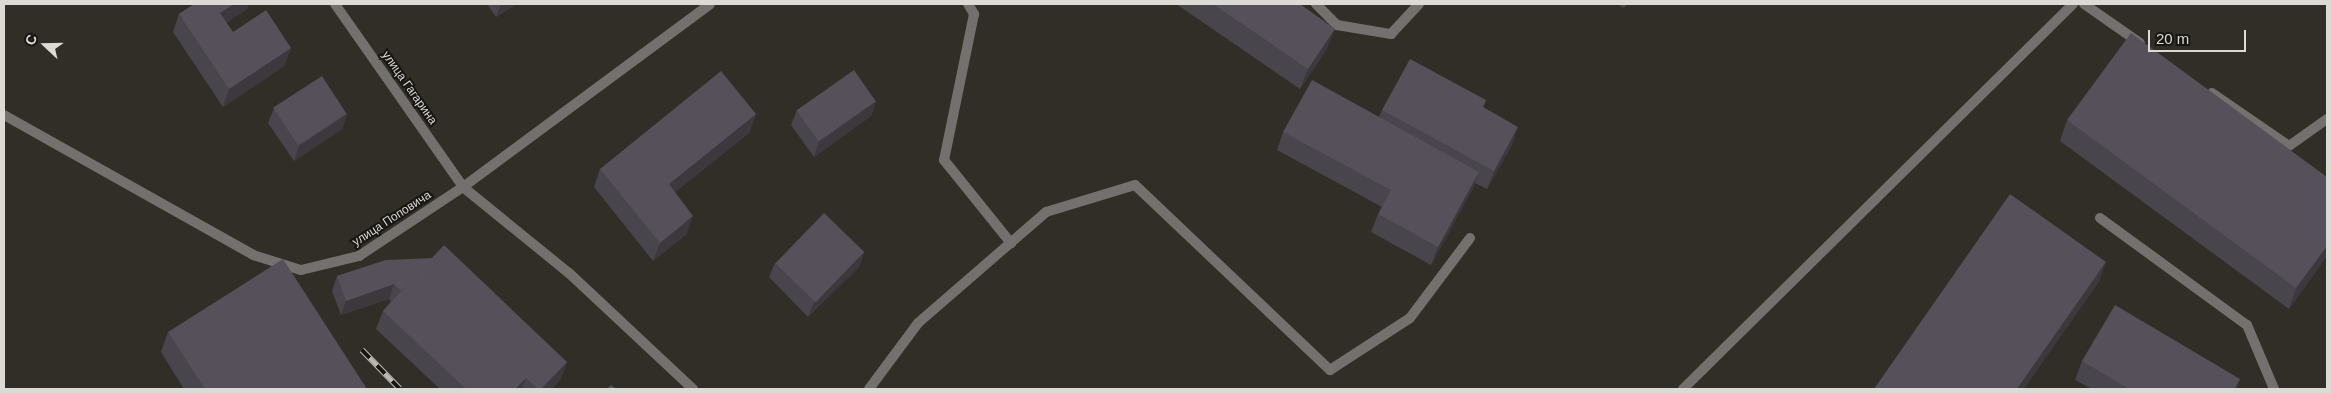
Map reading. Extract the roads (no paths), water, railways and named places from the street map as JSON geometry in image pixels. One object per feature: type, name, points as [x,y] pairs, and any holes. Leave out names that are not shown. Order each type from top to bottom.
[{"type":"street","name":"улица Гагарина","points":[[335,4],[463,187],[569,273],[693,389]]},
{"type":"street","name":"улица Поповича","points":[[4,115],[253,255],[301,270],[359,256],[463,187],[710,4]]},
{"type":"street","points":[[968,4],[974,14],[944,160],[1010,243]]},
{"type":"street","points":[[1316,4],[1337,25],[1391,34],[1419,4]]},
{"type":"street","points":[[1683,389],[2073,4]]},
{"type":"street","points":[[2084,4],[2147,48]]},
{"type":"street","points":[[2202,86],[2289,146],[2327,119]]},
{"type":"street","points":[[869,389],[918,323],[1046,212],[1135,185],[1330,370],[1410,318],[1470,238]]},
{"type":"street","points":[[2100,218],[2247,325],[2274,389]]},
{"type":"railway","points":[[362,350],[400,389]]}]
